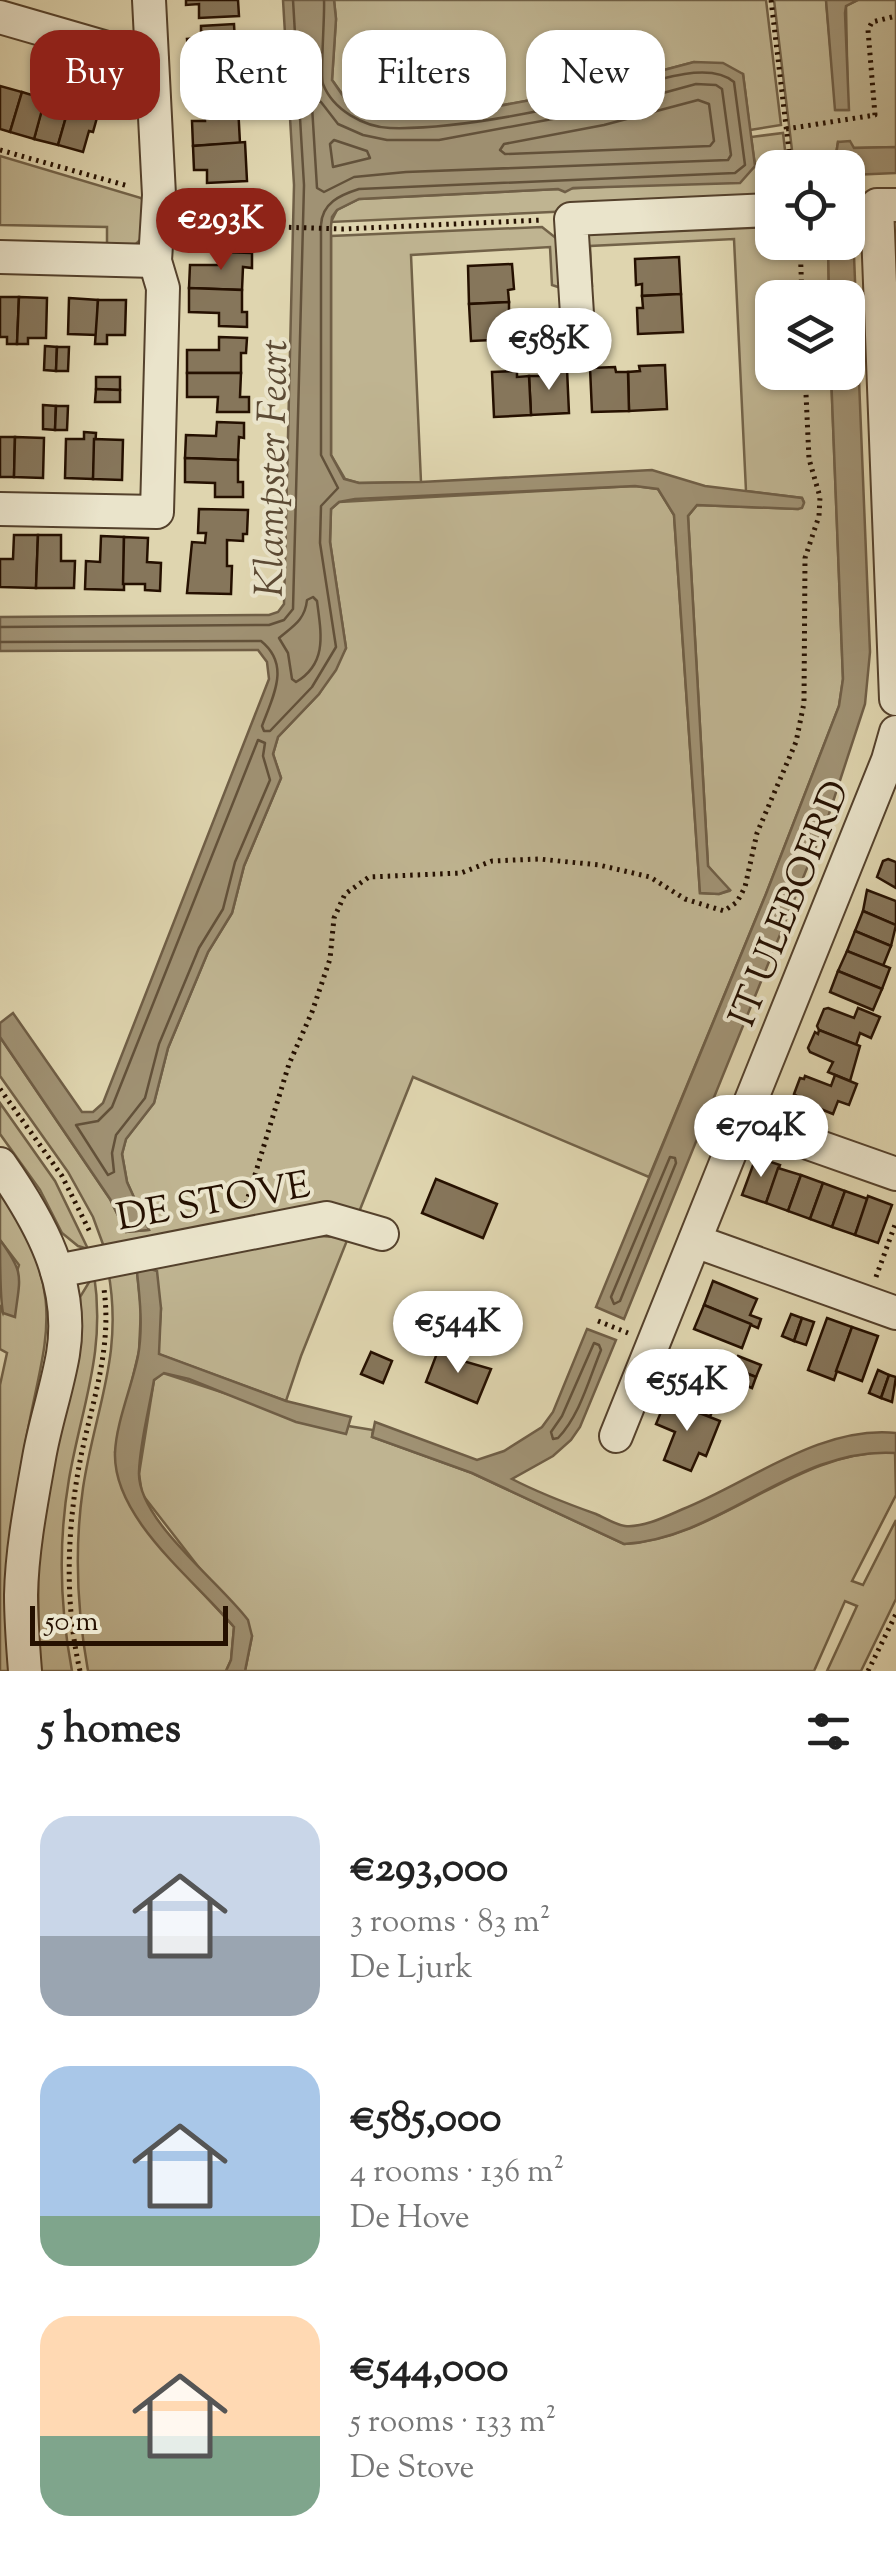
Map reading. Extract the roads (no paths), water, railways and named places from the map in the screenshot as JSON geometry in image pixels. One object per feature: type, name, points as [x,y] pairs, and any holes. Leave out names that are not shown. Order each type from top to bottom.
[{"type":"street","points":[[149,0],[150,30]]},
{"type":"street","points":[[0,17],[45,30]]},
{"type":"street","points":[[0,509],[157,512],[162,288],[155,261],[158,195],[155,120]]},
{"type":"street","points":[[874,206],[889,354],[896,699]]},
{"type":"street","points":[[576,314],[571,218],[755,211]]},
{"type":"street","points":[[0,257],[155,261]]},
{"type":"street","name":"IT ULEBOERD","points":[[616,1436],[896,732]]},
{"type":"street","points":[[743,1120],[893,1164]]},
{"type":"street","points":[[0,1164],[45,1234],[57,1270],[64,1316],[64,1350],[28,1520],[21,1593],[24,1671]]},
{"type":"street","name":"DE STOVE","points":[[57,1270],[327,1218],[382,1234]]},
{"type":"street","points":[[695,1241],[881,1308]]},
{"type":"water","points":[[283,0],[334,0],[332,80],[342,94],[342,120],[506,120],[506,105],[526,101],[526,120],[665,120],[665,70],[694,62],[723,63],[743,74],[755,166],[740,183],[359,199],[337,210],[331,226],[331,455],[344,479],[359,483],[421,482],[652,470],[705,486],[802,498],[804,503],[798,509],[697,505],[688,516],[708,866],[730,890],[719,894],[700,893],[674,515],[658,489],[635,486],[355,499],[339,502],[331,509],[330,542],[346,648],[319,694],[278,737],[273,754],[281,778],[244,866],[232,913],[208,952],[168,1048],[154,1103],[126,1139],[122,1154],[127,1182],[149,1230],[126,1232],[110,1199],[0,1037],[0,1023],[13,1013],[82,1112],[93,1112],[103,1103],[269,679],[267,662],[258,650],[0,651],[0,617],[269,615],[284,604],[294,185],[290,120],[322,120],[322,30],[285,30]]},
{"type":"water","points":[[826,0],[858,0],[846,6],[845,13],[849,110],[835,110]]},
{"type":"water","points":[[850,141],[854,148],[896,147],[896,173],[865,174],[865,150],[837,150],[838,142]]},
{"type":"water","points":[[828,260],[854,260],[855,280],[829,280]]},
{"type":"water","points":[[832,390],[859,390],[870,652],[865,704],[829,814],[624,1319],[596,1307],[766,894],[839,706],[843,679]]},
{"type":"water","points":[[0,1240],[19,1276],[15,1317],[3,1313]]},
{"type":"water","points":[[147,1268],[157,1271],[161,1308],[159,1354],[286,1401],[351,1417],[346,1434],[296,1422],[189,1379],[164,1373],[154,1380],[140,1461],[142,1491],[165,1530],[248,1620],[252,1636],[245,1671],[226,1671],[234,1627],[142,1525],[118,1478],[116,1441],[140,1345],[137,1272]]},
{"type":"water","points":[[587,1329],[616,1340],[580,1427],[553,1456],[512,1479],[614,1523],[632,1526],[655,1521],[786,1458],[840,1438],[896,1433],[896,1453],[859,1455],[825,1463],[694,1526],[660,1538],[624,1544],[472,1473],[372,1437],[375,1422],[477,1460],[504,1451],[542,1427],[553,1412]]},
{"type":"water label","name":"Klampster Feart","points":[[270,468]]}]
